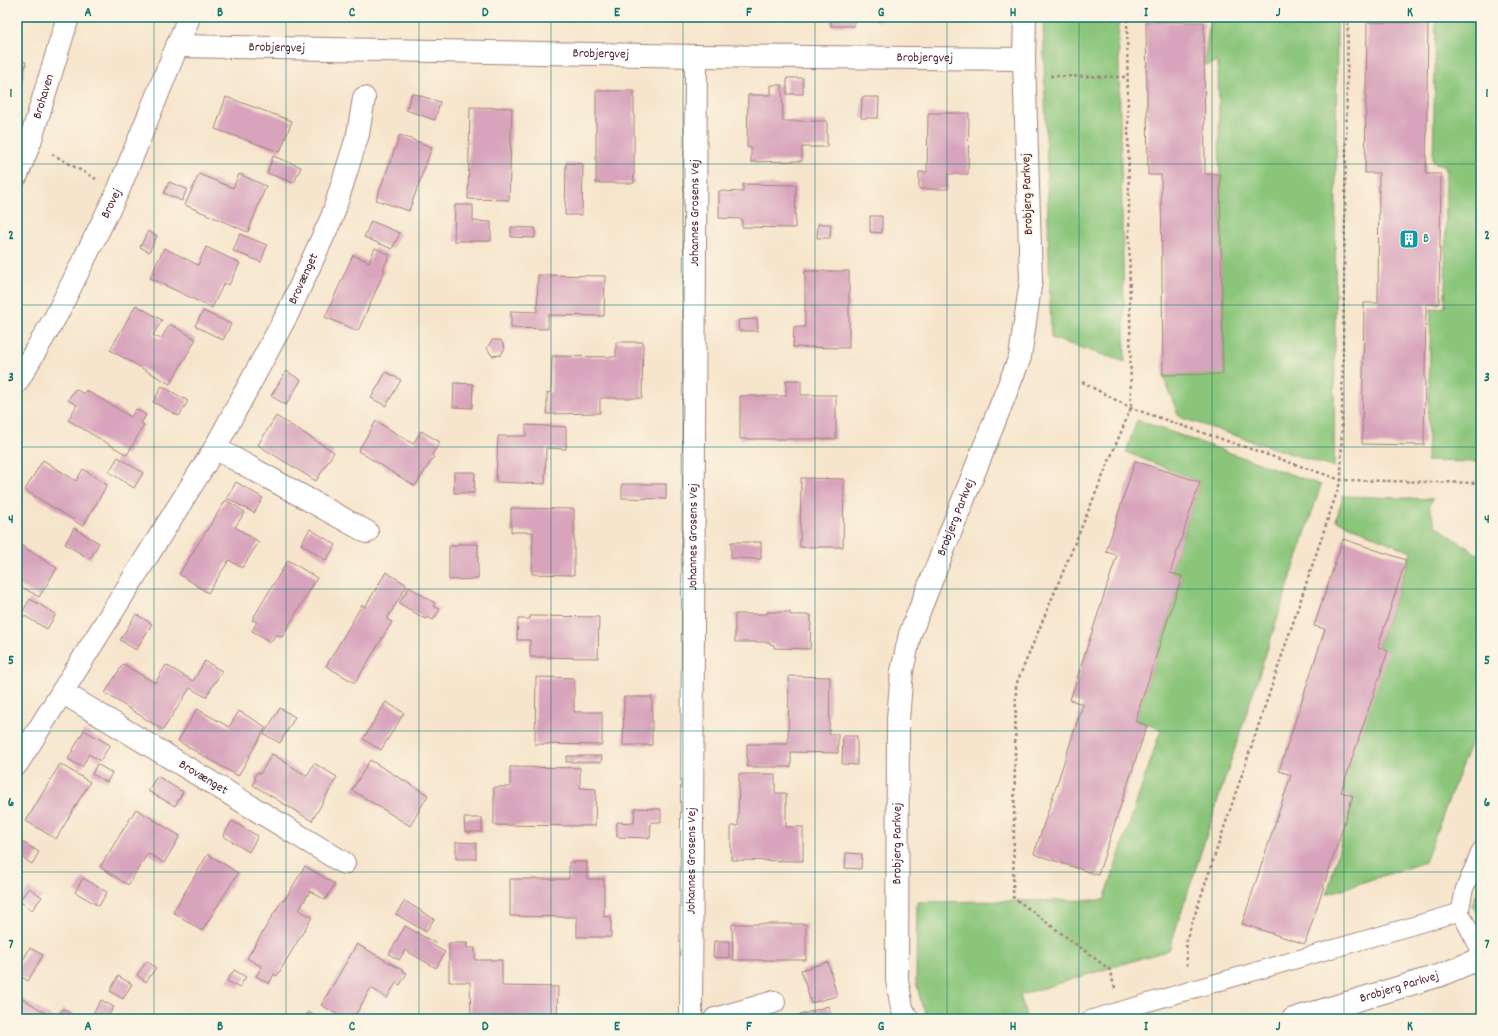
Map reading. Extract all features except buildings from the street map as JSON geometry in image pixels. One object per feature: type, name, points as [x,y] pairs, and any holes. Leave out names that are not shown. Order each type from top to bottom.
[{"type":"street","name":"Brohaven","points":[[17,175],[30,142],[68,17]]},
{"type":"street","name":"Brovej","points":[[17,382],[56,316],[118,191],[189,17]]},
{"type":"street","name":"Brobjerg Parkvej","points":[[907,1019],[902,1008],[897,980],[898,719],[902,671],[910,634],[1020,357],[1031,280],[1025,17]]},
{"type":"street","name":"Brobjergvej","points":[[177,46],[696,56],[1025,67]]},
{"type":"street","name":"Johannes Grosens Vej","points":[[691,1019],[696,56]]},
{"type":"street","name":"Brovænget","points":[[17,764],[215,448],[288,313],[332,217],[358,134],[364,98]]},
{"type":"street","points":[[215,448],[367,532]]},
{"type":"street","name":"Brovænget","points":[[62,692],[344,863]]},
{"type":"street","name":"Brobjerg Parkvej","points":[[1293,1019],[1441,976],[1481,958]]},
{"type":"street","points":[[715,1019],[774,1002]]},
{"type":"lane","points":[[1481,850],[1464,890],[1460,912],[1481,952]]},
{"type":"lane","points":[[1091,1019],[1460,912]]},
{"type":"path","points":[[1123,1010],[1109,969],[1013,897],[1013,858],[1016,685],[1131,408],[1127,17]]},
{"type":"path","points":[[1188,991],[1186,941],[1341,480],[1348,17]]},
{"type":"path","points":[[1025,67],[1127,77]]},
{"type":"path","points":[[30,142],[118,191]]},
{"type":"path","points":[[1082,382],[1131,408],[1341,480],[1481,483]]},
{"type":"green space","points":[[1043,17],[1118,17],[1125,362],[1051,338]]},
{"type":"green space","points":[[1210,19],[1337,21],[1334,468],[1179,417],[1163,375],[1223,373],[1218,62],[1204,65]]},
{"type":"green space","points":[[1436,19],[1481,21],[1481,462],[1427,461],[1431,309],[1445,307],[1446,166],[1433,162]]},
{"type":"green space","points":[[1137,420],[1321,485],[1169,950],[1020,995],[1027,1019],[929,1019],[922,1006],[916,981],[917,902],[1104,900],[1161,729],[1135,721],[1182,577],[1170,573],[1200,482],[1126,452]]},
{"type":"green space","points":[[1343,496],[1433,499],[1429,505],[1436,526],[1477,554],[1481,554],[1481,715],[1425,862],[1327,894],[1353,796],[1341,792],[1378,647],[1411,552],[1336,520]]},
{"type":"green space","points":[[1481,885],[1481,919],[1472,905]]},
{"type":"place","name":"B","points":[[1409,239]]}]
